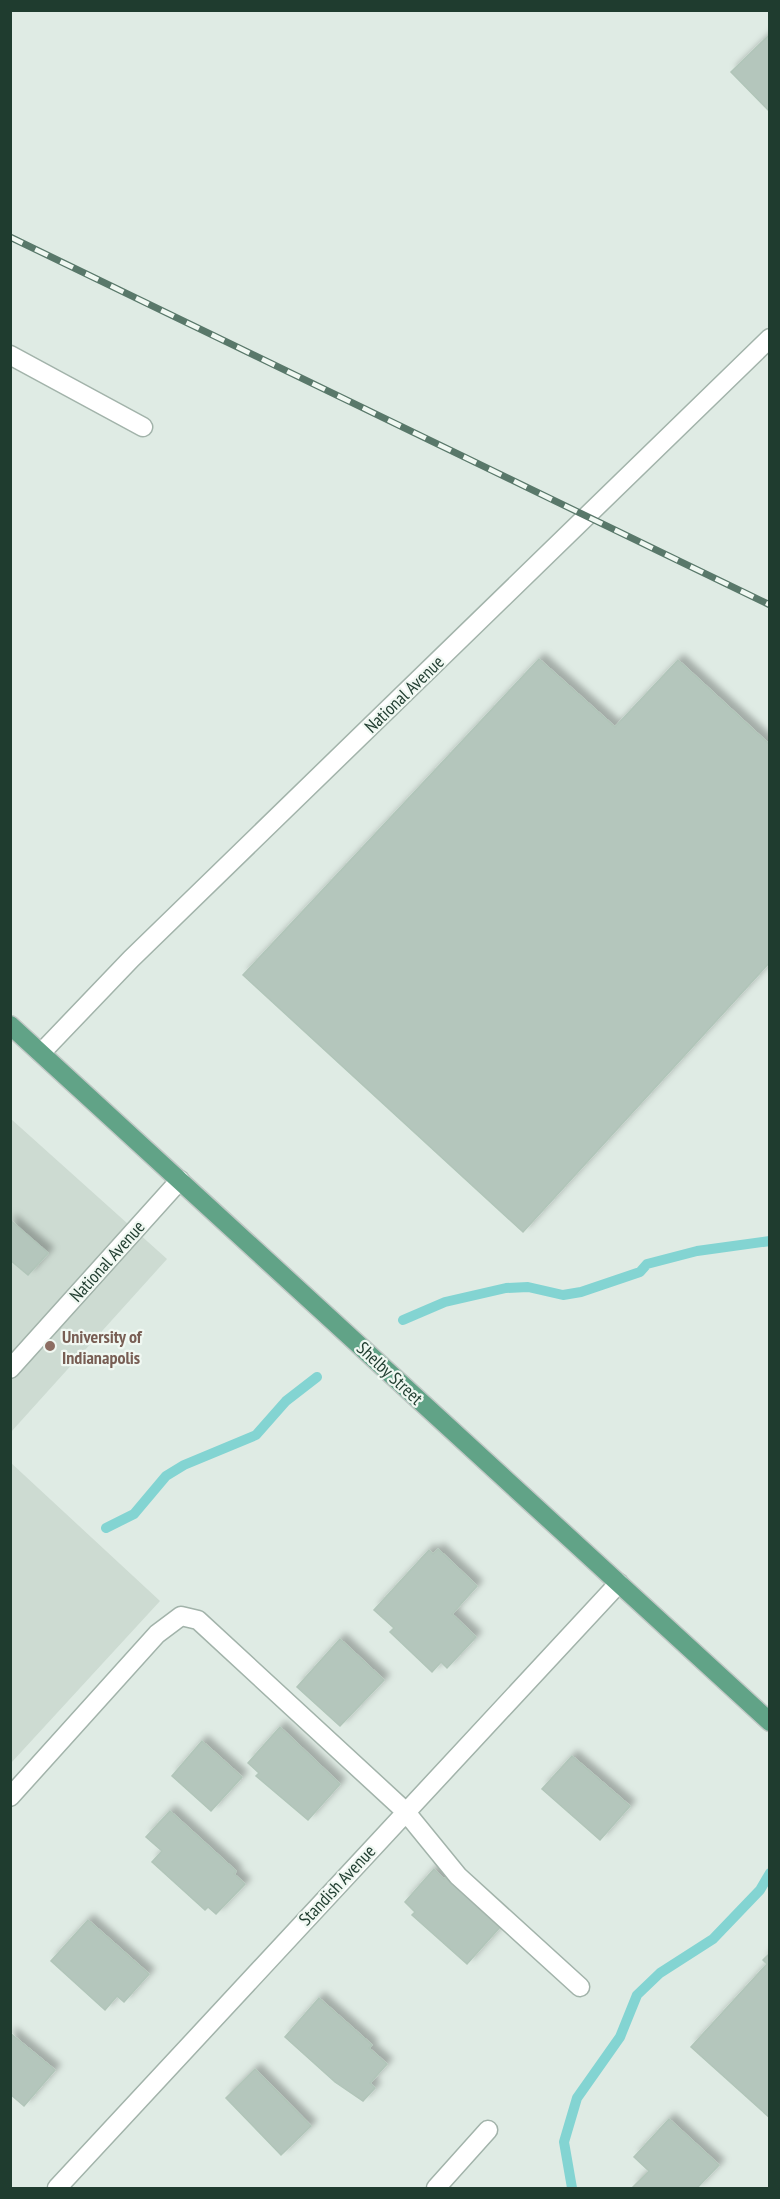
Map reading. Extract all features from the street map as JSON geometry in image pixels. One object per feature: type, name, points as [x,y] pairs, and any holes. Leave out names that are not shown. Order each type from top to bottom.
[{"type":"main road","name":"Shelby Street","points":[[10,1025],[770,1722]]},
{"type":"street","name":"National Avenue","points":[[41,1053],[131,958],[770,338]]},
{"type":"street","points":[[10,356],[143,427]]},
{"type":"street","name":"National Avenue","points":[[10,1369],[180,1180]]},
{"type":"street","name":"Standish Avenue","points":[[57,2188],[619,1583]]},
{"type":"street","points":[[10,1797],[157,1634],[181,1616],[198,1620],[212,1630],[405,1811],[458,1876],[580,1987]]},
{"type":"street","points":[[436,2188],[488,2130]]},
{"type":"shaded area","name":"University of Indianapolis","points":[[11,1119],[167,1259],[11,1432]]},
{"type":"shaded area","points":[[10,1462],[160,1601],[11,1763],[10,1763]]},
{"type":"building","points":[[768,36],[770,38],[770,112],[731,72]]},
{"type":"building","points":[[539,659],[615,727],[678,660],[770,745],[770,962],[523,1232],[243,975]]},
{"type":"building","points":[[10,1220],[48,1253],[28,1275],[10,1260]]},
{"type":"building","points":[[438,1549],[477,1586],[452,1614],[476,1637],[447,1668],[441,1662],[432,1672],[390,1632],[394,1628],[374,1610],[429,1550],[433,1554]]},
{"type":"building","points":[[340,1639],[384,1680],[340,1726],[297,1687]]},
{"type":"building","points":[[280,1727],[340,1784],[308,1820],[256,1776],[259,1773],[248,1763]]},
{"type":"building","points":[[202,1741],[242,1777],[211,1811],[172,1776]]},
{"type":"building","points":[[572,1756],[630,1806],[600,1840],[542,1789]]},
{"type":"building","points":[[170,1811],[236,1871],[234,1874],[245,1884],[216,1914],[208,1907],[205,1910],[152,1862],[162,1851],[146,1837]]},
{"type":"building","points":[[434,1869],[444,1879],[447,1876],[501,1926],[467,1964],[412,1915],[415,1912],[405,1902]]},
{"type":"building","points":[[88,1920],[149,1974],[124,2002],[117,1996],[105,2010],[51,1961]]},
{"type":"building","points":[[770,1953],[770,2118],[691,2047],[767,1964],[763,1960]]},
{"type":"building","points":[[319,1998],[372,2045],[369,2048],[387,2064],[370,2083],[375,2088],[363,2101],[335,2082],[285,2037]]},
{"type":"building","points":[[10,2033],[55,2070],[24,2106],[10,2094]]},
{"type":"building","points":[[255,2069],[311,2126],[281,2155],[226,2098]]},
{"type":"building","points":[[669,2119],[719,2165],[697,2188],[632,2188],[649,2171],[634,2157]]},
{"type":"waterway","points":[[403,1320],[445,1302],[506,1288],[528,1287],[563,1295],[581,1292],[640,1272],[647,1264],[697,1251],[770,1241]]},
{"type":"waterway","points":[[106,1528],[134,1514],[166,1476],[184,1465],[256,1435],[286,1401],[317,1377]]},
{"type":"waterway","points":[[572,2188],[564,2142],[577,2098],[620,2037],[637,1995],[660,1973],[713,1939],[760,1890],[770,1873]]},
{"type":"railway","points":[[10,237],[770,605]]},
{"type":"place","name":"University of Indianapolis","points":[[50,1346]]}]
